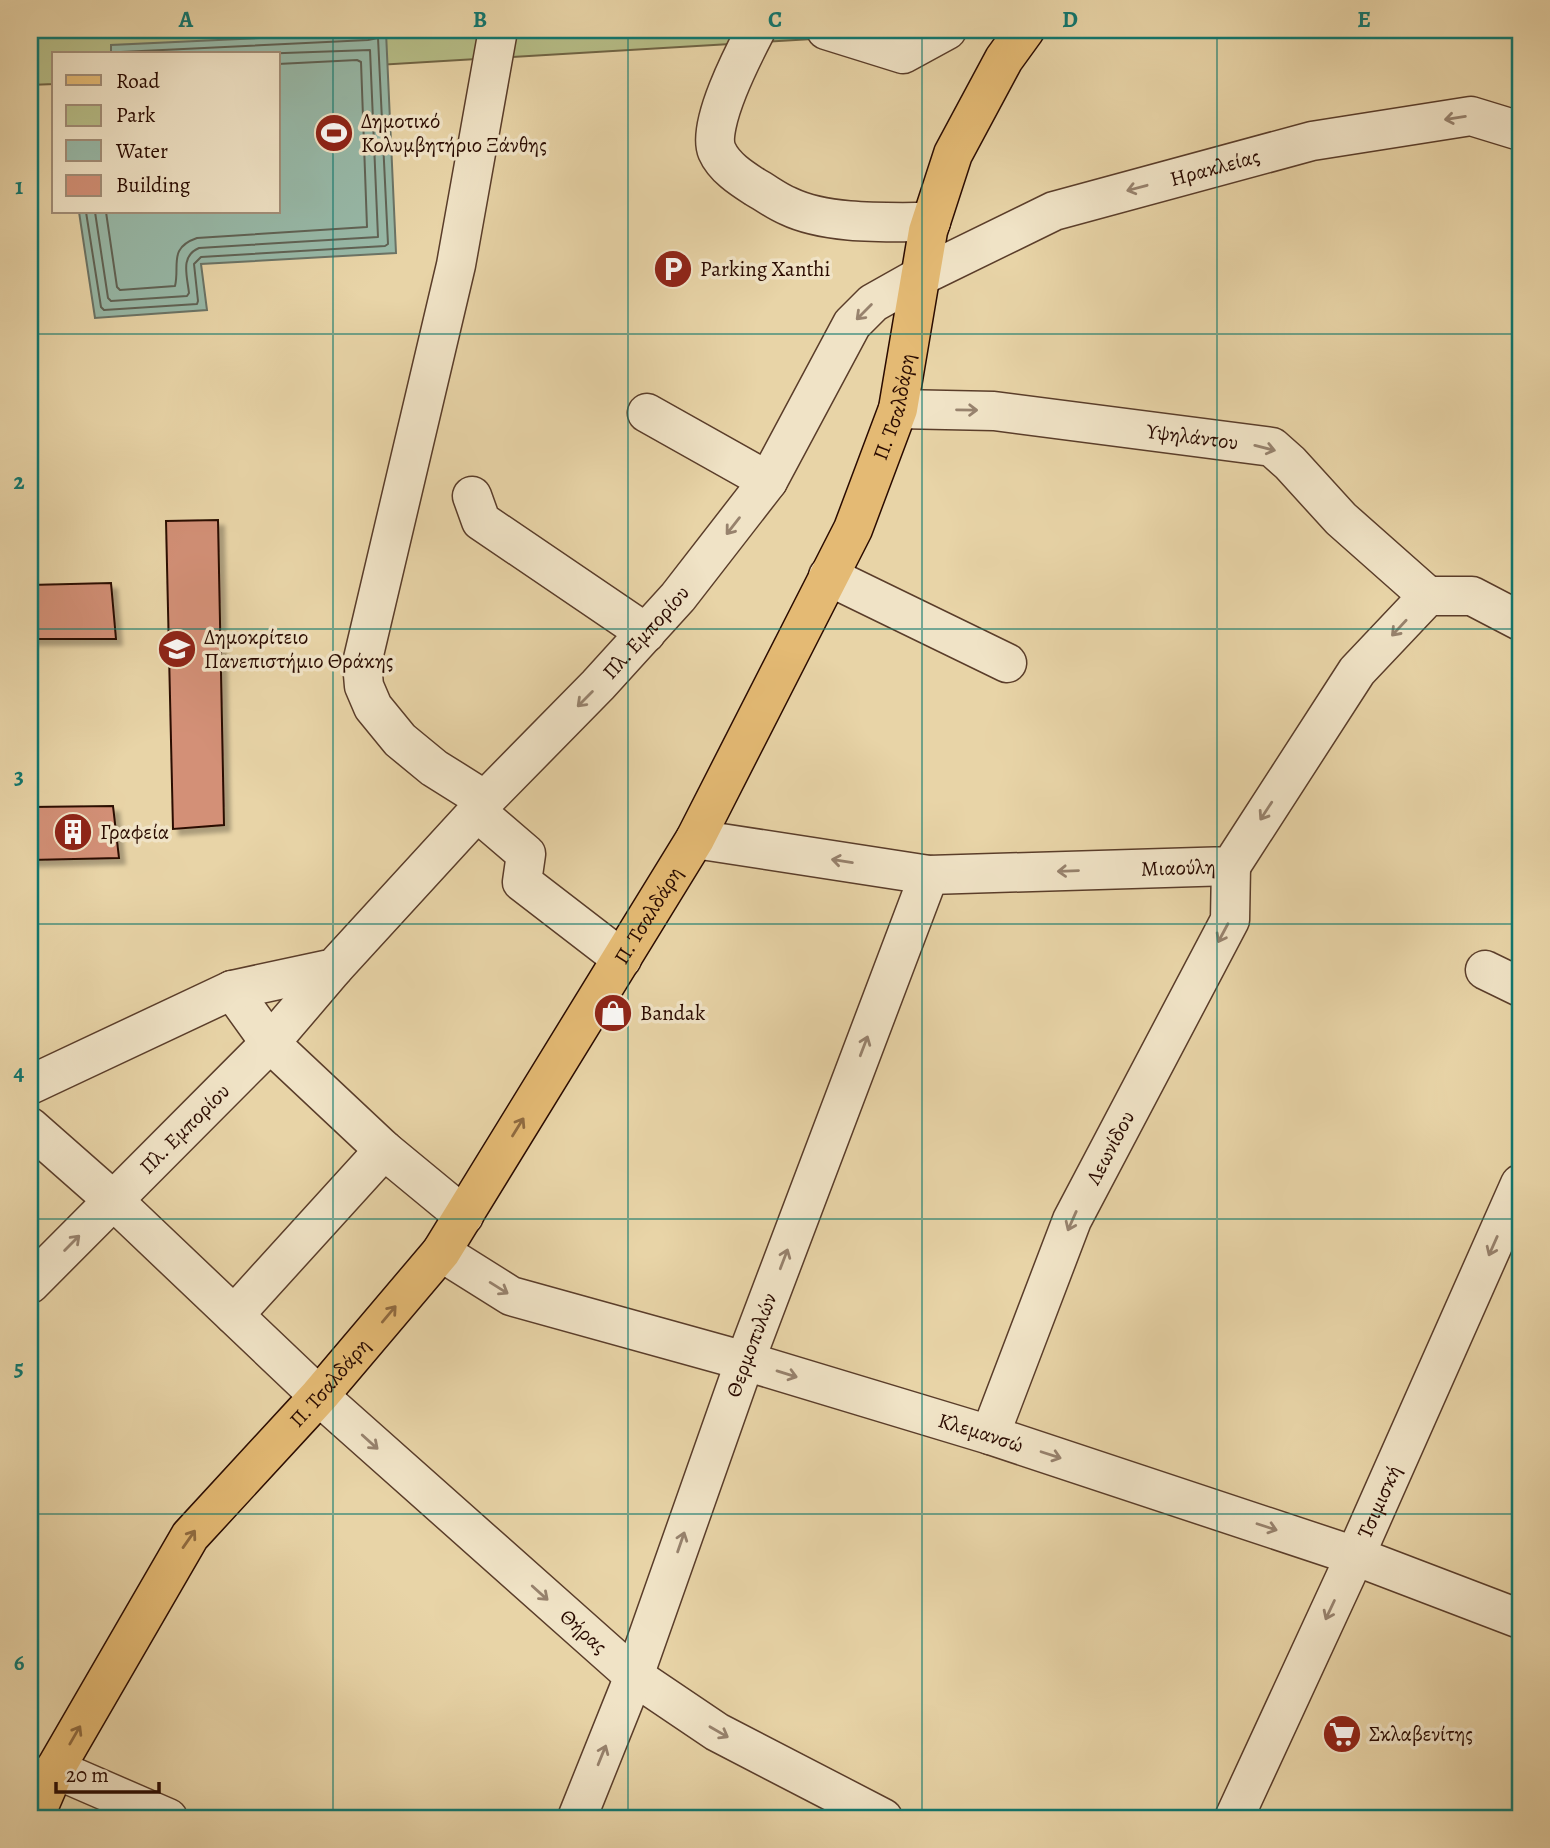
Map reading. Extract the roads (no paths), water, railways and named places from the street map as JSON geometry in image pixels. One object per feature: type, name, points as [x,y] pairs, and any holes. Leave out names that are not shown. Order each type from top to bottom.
[{"type":"main road","name":"Π. Τσαλδάρη","points":[[34,1818],[55,1769],[190,1536],[319,1396],[442,1252],[695,839],[853,529],[898,409],[931,222],[953,154],[1004,59],[1025,30]]},
{"type":"street","points":[[498,30],[456,265],[362,663],[364,686],[373,707],[400,740],[481,806],[526,854],[522,882],[622,958]]},
{"type":"street","points":[[756,30],[732,77],[716,131],[716,150],[736,175],[789,207],[835,219],[931,222]]},
{"type":"street","points":[[826,30],[903,54],[947,30]]},
{"type":"street","name":"Ηρακλείας","points":[[921,276],[1054,211],[1312,141],[1471,116],[1520,131]]},
{"type":"street","name":"Πλ. Εμπορίου","points":[[30,1284],[270,1043],[481,806],[598,685],[678,597],[768,481],[852,324],[873,303],[921,276]]},
{"type":"street","name":"Υψηλάντου","points":[[898,409],[994,411],[1272,447],[1341,519],[1428,596]]},
{"type":"street","points":[[647,413],[768,481]]},
{"type":"street","points":[[472,496],[481,521],[646,632]]},
{"type":"street","points":[[828,576],[1007,663]]},
{"type":"street","points":[[1428,596],[1472,596],[1520,621]]},
{"type":"street","name":"Μιαούλη","points":[[695,839],[929,874],[1231,866],[1357,671],[1428,596]]},
{"type":"street","name":"Λεωνίδου","points":[[990,1435],[1072,1220],[1230,920],[1231,866]]},
{"type":"street","name":"Θερμοπυλών","points":[[577,1818],[634,1676],[745,1361],[929,874]]},
{"type":"street","points":[[30,1085],[232,990],[334,968]]},
{"type":"street","points":[[1485,970],[1520,986]]},
{"type":"street","points":[[232,990],[270,1043],[384,1150],[464,1216]]},
{"type":"street","name":"Θήρας","points":[[30,1127],[114,1201],[319,1396],[634,1676],[717,1732],[883,1818]]},
{"type":"street","points":[[234,1315],[384,1150]]},
{"type":"street","name":"Τσιμισκή","points":[[1234,1818],[1355,1556],[1520,1184]]},
{"type":"street","name":"Κλεμανσώ","points":[[442,1252],[511,1296],[745,1361],[990,1435],[1355,1556],[1520,1619]]},
{"type":"street","points":[[55,1769],[167,1818]]},
{"type":"water","name":"Δημοτικό Κολυμβητήριο Ξάνθης","points":[[386,32],[396,253],[201,264],[207,310],[95,318],[79,214],[280,214],[280,52],[111,52],[111,45]]},
{"type":"place","name":"Δημοτικό Κολυμβητήριο Ξάνθης","points":[[334,133]]},
{"type":"place","name":"Parking Xanthi","points":[[673,269]]},
{"type":"place","name":"Δημοκρίτειο Πανεπιστήμιο Θράκης","points":[[177,649]]},
{"type":"place","name":"Γραφεία","points":[[73,832]]},
{"type":"place","name":"Bandak","points":[[613,1013]]},
{"type":"place","name":"Σκλαβενίτης","points":[[1342,1734]]}]
